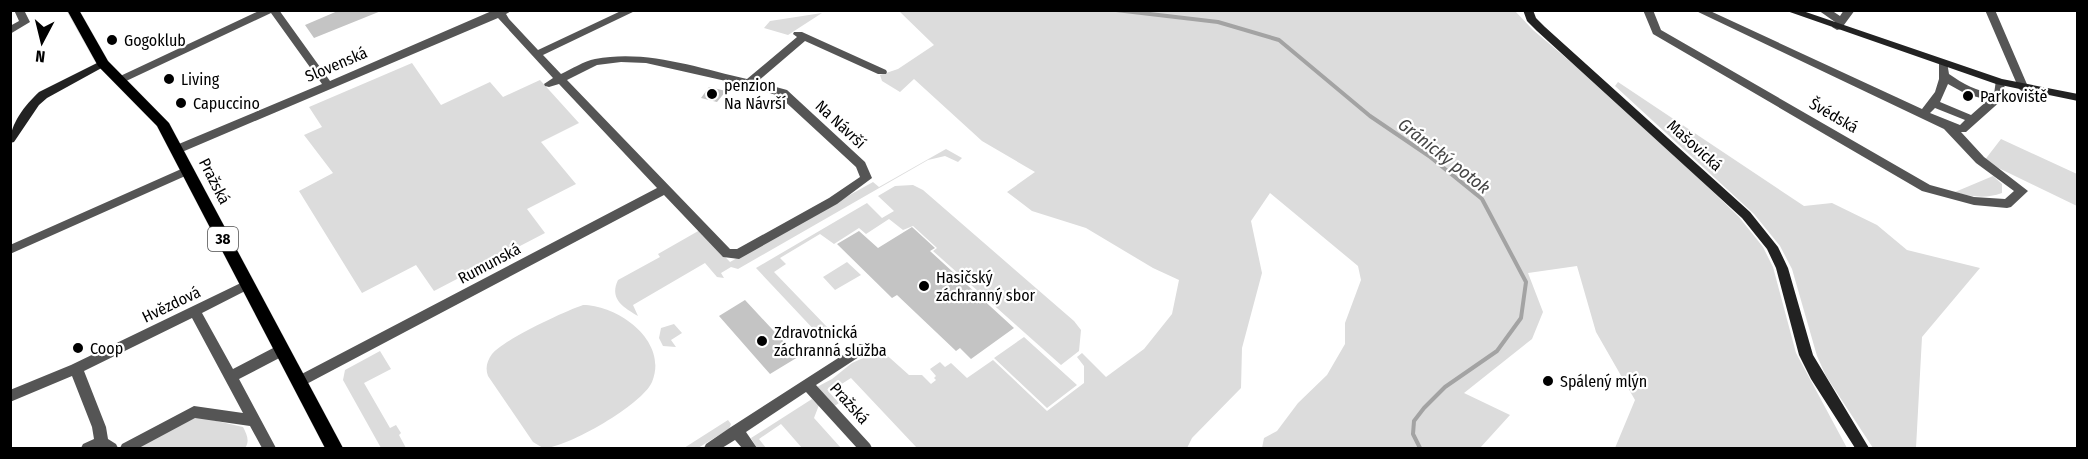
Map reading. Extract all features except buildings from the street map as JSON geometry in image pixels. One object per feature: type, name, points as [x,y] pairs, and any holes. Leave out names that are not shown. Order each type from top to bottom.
[{"type":"main road","name":"Pražská","points":[[73,10],[103,63],[162,123],[178,149],[334,448]]},
{"type":"street","points":[[10,31],[25,22],[19,10]]},
{"type":"street","points":[[120,80],[272,10],[328,85]]},
{"type":"street","points":[[537,54],[633,10]]},
{"type":"street","name":"Mašovická","points":[[1528,10],[1531,19],[1540,28],[1746,215],[1772,247],[1782,268],[1800,332],[1816,375],[1862,448]]},
{"type":"street","name":"Švédská","points":[[1648,10],[1657,32],[1926,188],[1974,201],[2007,204],[2022,191],[1980,160],[1948,126]]},
{"type":"street","points":[[1699,10],[1948,126],[1962,129],[1971,118],[1999,96],[2000,82]]},
{"type":"street","points":[[1789,10],[1839,24],[1943,64],[2000,82],[2024,89],[2078,98]]},
{"type":"street","points":[[1823,10],[1839,24]]},
{"type":"street","points":[[1839,24],[1850,10]]},
{"type":"street","points":[[1990,10],[2024,89]]},
{"type":"street","points":[[503,11],[505,21],[537,54],[554,81],[665,189]]},
{"type":"street","name":"Slovenská","points":[[178,149],[503,11]]},
{"type":"street","points":[[749,82],[801,36],[882,72]]},
{"type":"street","name":"Na Návrší","points":[[554,81],[595,63],[621,58],[646,60],[749,82],[783,93],[861,165],[866,178],[833,201],[732,256],[727,254],[665,189]]},
{"type":"street","points":[[10,139],[35,102],[43,95],[103,63]]},
{"type":"street","points":[[1943,64],[1946,77],[1956,86],[1976,95],[1996,98]]},
{"type":"street","points":[[1923,115],[1935,104],[1946,77]]},
{"type":"street","points":[[1935,104],[1971,118]]},
{"type":"street","points":[[10,250],[188,170]]},
{"type":"street","name":"Rumunská","points":[[299,382],[665,189]]},
{"type":"street","name":"Hvězdová","points":[[10,396],[76,369],[247,285]]},
{"type":"street","points":[[195,311],[269,448]]},
{"type":"street","name":"Pražská","points":[[711,448],[860,349]]},
{"type":"street","points":[[230,377],[282,350]]},
{"type":"street","points":[[76,369],[99,427],[100,446]]},
{"type":"street","name":"Pražská","points":[[807,384],[865,448]]},
{"type":"street","points":[[127,448],[194,412],[252,420]]},
{"type":"street","points":[[736,431],[750,448]]},
{"type":"shaded area","points":[[899,11],[1515,11],[1533,30],[1592,80],[1706,185],[1739,217],[1763,247],[1773,267],[1796,353],[1847,448],[1615,448],[1635,400],[1596,332],[1577,266],[1528,273],[1543,312],[1532,339],[1464,393],[1510,415],[1480,448],[1262,448],[1264,438],[1277,431],[1298,403],[1327,375],[1345,344],[1345,323],[1361,280],[1358,266],[1270,193],[1251,221],[1262,273],[1242,348],[1241,388],[1192,438],[1187,448],[917,448],[851,378],[829,392],[839,403],[833,407],[815,388],[832,379],[852,363],[881,350],[909,375],[922,375],[931,384],[936,380],[934,378],[936,376],[930,369],[940,362],[945,367],[951,363],[967,378],[993,360],[1047,411],[1084,383],[1084,366],[1077,357],[1082,353],[1106,377],[1144,349],[1172,314],[1179,280],[1153,268],[1086,228],[1032,211],[1007,192],[1035,172],[982,141],[914,79],[900,92],[882,81],[880,75],[898,69],[934,45]]},
{"type":"shaded area","points":[[822,13],[788,35],[764,28],[770,21]]},
{"type":"shaded area","points":[[412,63],[441,105],[490,82],[503,97],[540,80],[579,123],[541,142],[576,184],[527,209],[545,233],[434,291],[416,265],[362,293],[299,191],[333,173],[304,135],[322,127],[309,107]]},
{"type":"shaded area","points":[[1618,82],[1804,206],[1832,203],[1877,225],[1907,250],[1980,268],[1922,337],[1916,448],[1873,448],[1826,376],[1817,356],[1792,269],[1780,246],[1754,214],[1615,86]]},
{"type":"shaded area","points":[[2001,139],[2077,174],[2077,206],[1984,161]]},
{"type":"shaded area","points":[[946,149],[962,158],[958,162],[945,156],[928,160],[738,269],[731,267],[721,273],[724,278],[717,277],[705,263],[633,305],[638,316],[623,306],[616,297],[618,280],[660,257],[658,254],[700,230],[730,262],[873,182],[879,187]]},
{"type":"shaded area","points":[[1993,176],[2002,184],[2002,193],[1979,197],[1955,192]]},
{"type":"shaded area","points":[[913,185],[923,190],[1074,321],[1081,330],[1079,351],[1061,365],[933,251],[937,248],[913,226],[903,230],[889,219],[866,234],[859,228],[834,244],[820,234],[780,258],[786,264],[774,272],[828,328],[818,334],[756,268],[867,203],[882,218],[894,211],[878,196],[895,186]]},
{"type":"shaded area","points":[[847,262],[861,275],[835,290],[823,277]]},
{"type":"shaded area","points":[[583,305],[611,311],[637,328],[647,340],[653,353],[655,367],[652,382],[634,402],[603,424],[568,441],[543,448],[533,442],[488,376],[488,362],[492,354],[509,341]]},
{"type":"shaded area","points":[[674,324],[682,333],[671,340],[676,347],[663,346],[659,338],[661,328]]},
{"type":"shaded area","points":[[1024,337],[1077,385],[1047,408],[994,358]]},
{"type":"shaded area","points":[[380,351],[391,369],[364,383],[390,428],[396,425],[406,448],[381,448],[343,380],[345,370]]},
{"type":"shaded area","points":[[812,399],[819,405],[814,418],[841,448],[802,448],[781,424],[759,439],[766,448],[757,448],[751,438]]},
{"type":"shaded area","points":[[199,417],[243,427],[247,435],[247,445],[245,448],[137,448],[186,420]]},
{"type":"shaded area","points":[[728,420],[731,424],[729,429],[698,448],[684,448]]},
{"type":"waterway","name":"Gránický potok","points":[[1116,10],[1218,22],[1279,40],[1370,116],[1429,156],[1482,199],[1526,282],[1521,318],[1497,351],[1445,387],[1424,408],[1414,421],[1413,434],[1420,448]]},
{"type":"place","name":"Gogoklub","points":[[112,40]]},
{"type":"place","name":"Living","points":[[169,79]]},
{"type":"place","name":"penzion Na Návrší","points":[[712,94]]},
{"type":"place","name":"Parkoviště","points":[[1968,96]]},
{"type":"place","name":"Capuccino","points":[[181,103]]},
{"type":"place","name":"Hasičský záchranný sbor","points":[[924,286]]},
{"type":"place","name":"Zdravotnická záchranná služba","points":[[762,341]]},
{"type":"place","name":"Coop","points":[[78,348]]},
{"type":"place","name":"Spálený mlýn","points":[[1548,381]]}]
